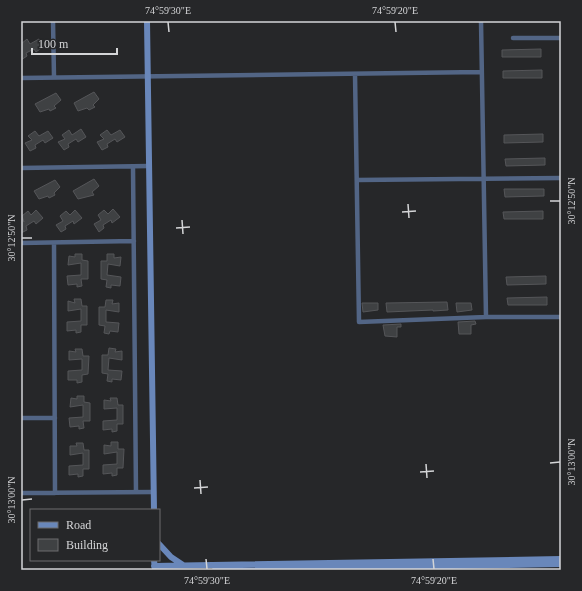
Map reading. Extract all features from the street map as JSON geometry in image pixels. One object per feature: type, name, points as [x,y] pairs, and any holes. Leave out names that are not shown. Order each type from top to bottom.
[{"type":"street","points":[[53,21],[54,78]]},
{"type":"street","points":[[147,21],[154,509]]},
{"type":"street","points":[[481,21],[486,317]]},
{"type":"street","points":[[513,38],[561,38]]},
{"type":"street","points":[[21,78],[482,72]]},
{"type":"street","points":[[355,74],[359,322],[486,317],[561,317]]},
{"type":"street","points":[[133,166],[136,492]]},
{"type":"street","points":[[21,168],[149,166]]},
{"type":"street","points":[[357,180],[483,180],[561,178]]},
{"type":"street","points":[[21,243],[134,241]]},
{"type":"street","points":[[54,243],[55,493]]},
{"type":"street","points":[[21,418],[55,418]]},
{"type":"street","points":[[21,493],[154,492]]},
{"type":"street","points":[[160,545],[183,565]]},
{"type":"street","points":[[154,565],[561,559]]},
{"type":"street","points":[[215,570],[474,568],[561,564]]},
{"type":"building","points":[[27,39],[30,44],[39,39],[44,46],[36,52],[34,49],[26,53],[27,56],[21,60],[21,44]]},
{"type":"building","points":[[541,49],[541,57],[502,57],[502,50]]},
{"type":"building","points":[[542,70],[542,78],[503,78],[503,71]]},
{"type":"building","points":[[94,92],[99,99],[93,105],[95,107],[89,110],[87,108],[78,111],[74,103]]},
{"type":"building","points":[[56,93],[61,100],[54,106],[56,108],[50,111],[49,109],[40,112],[35,104]]},
{"type":"building","points":[[81,129],[86,137],[78,142],[76,139],[68,144],[69,147],[64,150],[58,142],[65,139],[62,135],[69,130],[72,135]]},
{"type":"building","points":[[107,130],[111,135],[120,130],[125,137],[117,142],[115,139],[107,144],[108,147],[102,150],[97,142],[104,139],[100,135]]},
{"type":"building","points":[[35,131],[39,136],[48,131],[53,138],[45,143],[43,140],[35,145],[36,148],[30,151],[25,143],[32,140],[28,136]]},
{"type":"building","points":[[543,134],[543,142],[504,143],[504,135]]},
{"type":"building","points":[[545,158],[545,165],[506,166],[505,159]]},
{"type":"building","points":[[94,179],[99,186],[92,192],[94,195],[78,199],[73,191]]},
{"type":"building","points":[[55,180],[60,187],[54,193],[55,195],[49,198],[48,196],[39,199],[34,191]]},
{"type":"building","points":[[504,189],[544,189],[544,196],[505,197]]},
{"type":"building","points":[[113,209],[120,217],[112,223],[111,220],[103,225],[104,228],[99,232],[94,224],[101,220],[98,215],[104,210],[108,214]]},
{"type":"building","points":[[36,210],[43,218],[36,224],[34,221],[26,226],[27,230],[21,233],[21,216],[24,222],[22,216],[28,211],[31,215]]},
{"type":"building","points":[[75,210],[82,218],[74,224],[73,221],[65,226],[66,229],[61,232],[56,225],[63,221],[60,216],[66,211],[70,215]]},
{"type":"building","points":[[543,211],[543,219],[504,219],[503,212]]},
{"type":"building","points":[[75,254],[82,254],[82,260],[88,261],[88,279],[81,279],[82,286],[77,287],[77,284],[68,285],[67,276],[81,275],[81,263],[68,265],[69,256],[75,257]]},
{"type":"building","points":[[107,254],[114,254],[114,258],[121,257],[120,266],[108,264],[107,275],[121,277],[120,286],[111,285],[111,288],[106,287],[107,280],[101,279],[101,261],[107,261]]},
{"type":"building","points":[[546,276],[546,284],[507,285],[506,277]]},
{"type":"building","points":[[547,297],[547,305],[508,305],[507,298]]},
{"type":"building","points":[[74,299],[81,299],[82,306],[87,306],[87,325],[81,325],[81,332],[76,333],[76,330],[67,331],[67,322],[81,321],[81,309],[68,311],[68,301],[75,303]]},
{"type":"building","points":[[106,300],[113,300],[112,304],[119,303],[119,312],[106,310],[106,322],[119,323],[118,332],[110,331],[109,334],[104,333],[105,326],[99,325],[99,307],[105,307]]},
{"type":"building","points":[[447,302],[448,310],[387,312],[386,303]]},
{"type":"building","points":[[362,303],[378,303],[378,310],[363,312]]},
{"type":"building","points":[[456,303],[471,303],[472,310],[457,312]]},
{"type":"building","points":[[475,321],[476,324],[471,325],[471,334],[459,334],[458,322]]},
{"type":"building","points":[[401,324],[401,327],[397,327],[397,337],[385,336],[383,325]]},
{"type":"building","points":[[109,348],[116,349],[115,352],[122,351],[122,360],[109,358],[108,370],[122,371],[121,380],[112,379],[112,382],[107,381],[108,374],[102,373],[102,355],[108,355]]},
{"type":"building","points":[[75,349],[82,349],[83,356],[89,356],[88,374],[82,375],[82,382],[77,383],[77,380],[68,380],[68,371],[82,370],[82,359],[69,360],[69,351],[76,352]]},
{"type":"building","points":[[77,396],[84,396],[84,402],[90,403],[90,421],[83,421],[84,428],[79,429],[79,426],[70,427],[69,418],[83,417],[83,405],[70,407],[71,398],[77,399]]},
{"type":"building","points":[[110,398],[117,398],[118,405],[123,405],[123,424],[117,424],[117,431],[112,432],[112,429],[103,430],[103,421],[117,420],[117,408],[104,409],[104,400],[111,401]]},
{"type":"building","points":[[111,442],[118,442],[118,449],[124,449],[123,468],[117,468],[117,475],[112,476],[112,473],[103,474],[103,465],[117,464],[117,452],[104,454],[104,445],[111,446]]},
{"type":"building","points":[[76,443],[83,443],[84,450],[89,450],[89,469],[83,469],[83,476],[78,477],[78,474],[69,475],[69,466],[83,465],[83,453],[70,455],[70,446],[77,446]]}]
